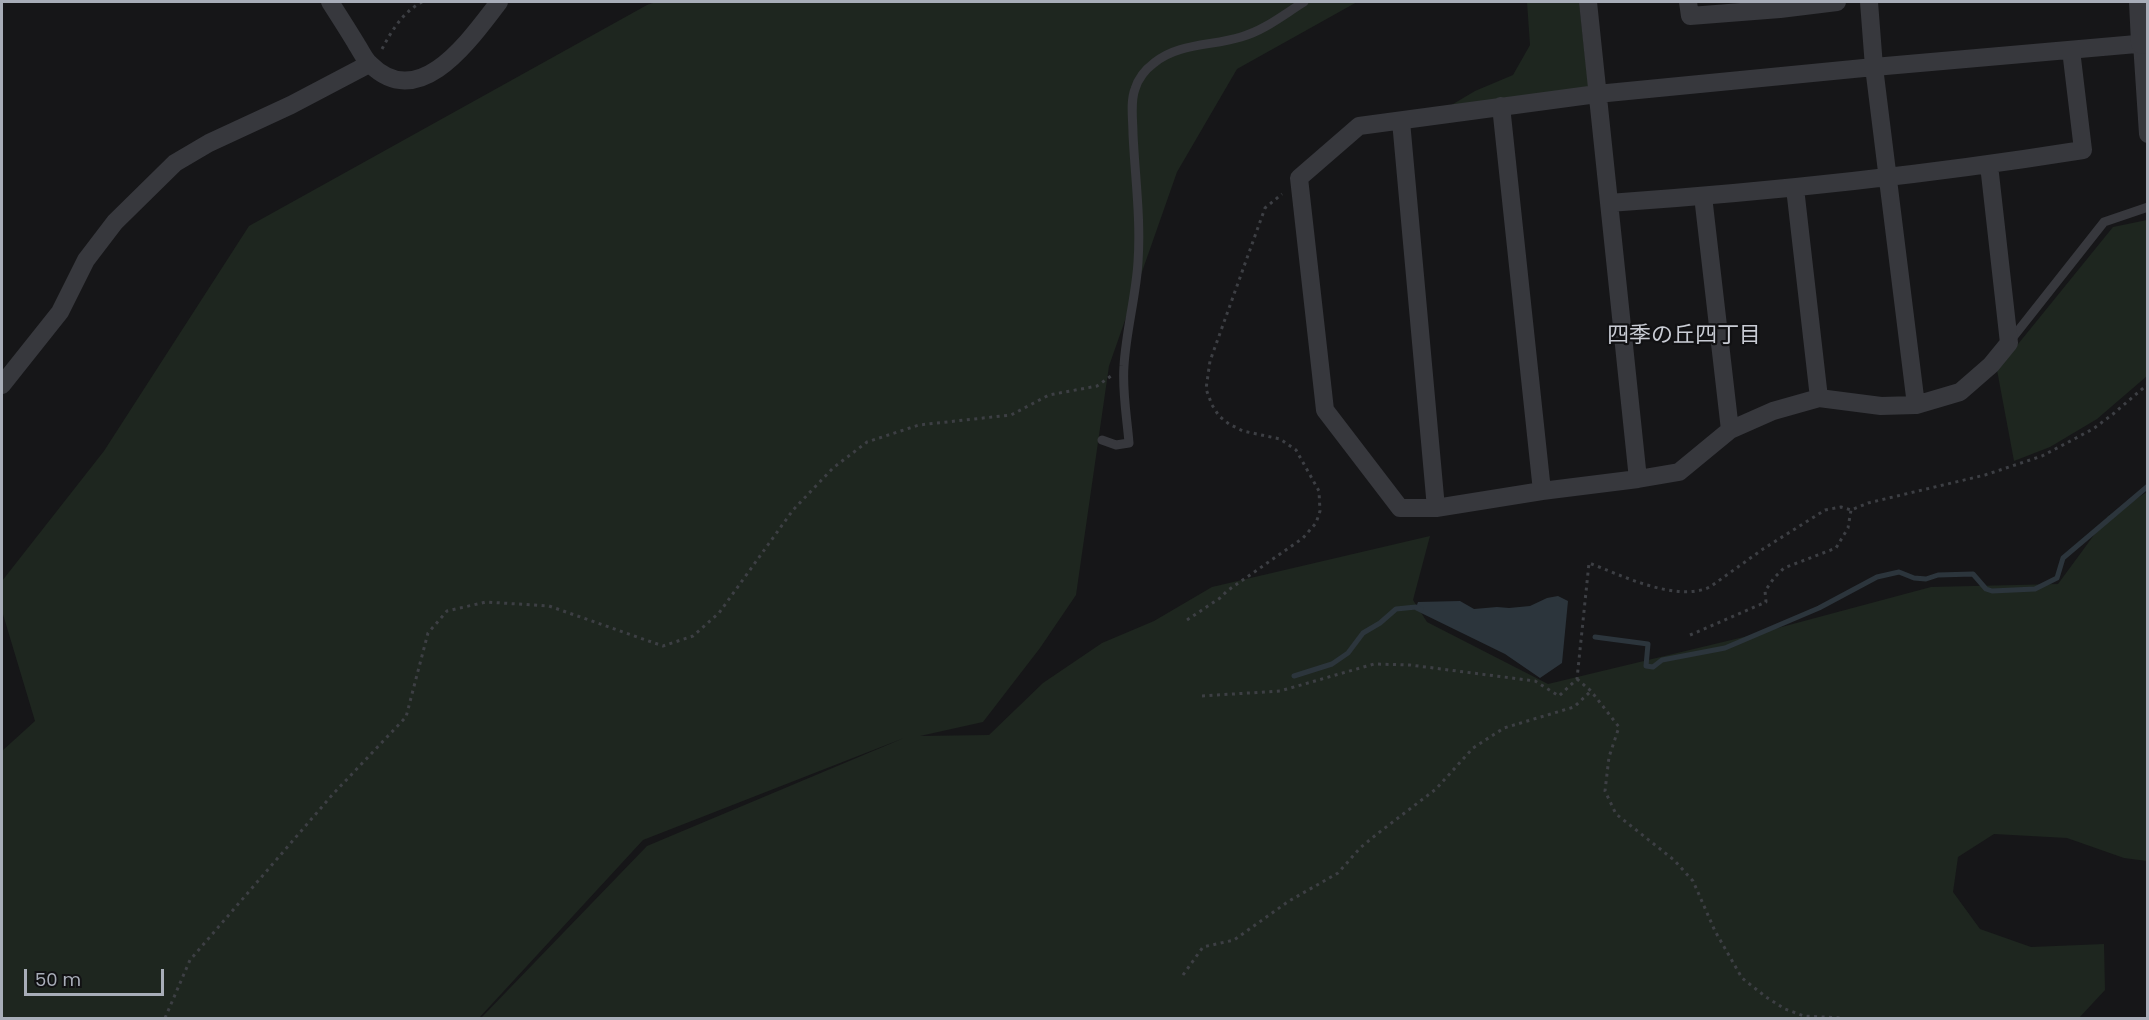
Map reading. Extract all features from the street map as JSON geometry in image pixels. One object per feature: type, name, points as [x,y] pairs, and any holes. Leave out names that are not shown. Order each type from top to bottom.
[{"type":"street","points":[[330,2],[369,64],[394,81],[421,78],[443,67],[469,40],[499,2]]},
{"type":"street","points":[[1588,2],[1638,479]]},
{"type":"street","points":[[1688,2],[1690,16],[1780,5],[1837,2]]},
{"type":"street","points":[[1869,2],[1874,67],[1916,405]]},
{"type":"street","points":[[2140,2],[2145,43],[2148,134]]},
{"type":"street","points":[[1989,165],[2009,343],[1991,365],[1960,392],[1916,405],[1881,406],[1819,398],[1773,411],[1730,430],[1679,472],[1436,508],[1400,508],[1325,410],[1299,178],[1359,126],[1597,94],[2145,43]]},
{"type":"street","points":[[1609,203],[1888,178],[2083,150],[2071,50]]},
{"type":"street","points":[[2,385],[60,312],[86,260],[114,222],[175,163],[209,143],[291,105],[369,64]]},
{"type":"street","points":[[1501,106],[1542,491]]},
{"type":"street","points":[[1401,121],[1436,508]]},
{"type":"street","points":[[1795,188],[1819,398]]},
{"type":"street","points":[[1703,196],[1730,430]]},
{"type":"lane","points":[[1102,440],[1116,445],[1129,443],[1123,369],[1138,263],[1138,205],[1132,105],[1135,89],[1143,74],[1154,63],[1170,53],[1242,37],[1265,28],[1304,2]]},
{"type":"lane","points":[[2009,343],[2104,222],[2148,207]]},
{"type":"path","points":[[369,64],[402,17],[422,2]]},
{"type":"path","points":[[1187,620],[1303,538],[1316,524],[1320,512],[1319,491],[1296,450],[1280,439],[1243,431],[1229,424],[1219,416],[1206,389],[1210,361],[1265,208],[1287,190],[1300,187]]},
{"type":"path","points":[[165,1018],[190,960],[333,794],[406,717],[428,633],[447,611],[486,602],[549,606],[663,646],[693,636],[718,613],[793,510],[832,468],[867,442],[919,425],[1011,415],[1049,395],[1097,386],[1123,369]]},
{"type":"path","points":[[1202,696],[1280,691],[1374,664],[1410,665],[1535,681],[1559,696],[1577,679],[1589,562],[1626,579],[1650,586],[1702,591],[1825,510],[1841,507],[1851,510],[1868,503],[1985,475],[2042,456],[2093,429],[2148,384]]},
{"type":"path","points":[[1690,635],[1767,602],[1765,591],[1785,568],[1836,548],[1848,528],[1851,510]]},
{"type":"path","points":[[1577,679],[1591,691],[1619,727],[1609,757],[1605,791],[1616,814],[1674,860],[1693,881],[1715,931],[1742,978],[1785,1009],[1804,1016],[1841,1018]]},
{"type":"path","points":[[1183,975],[1203,947],[1234,940],[1289,901],[1338,873],[1360,848],[1436,789],[1473,748],[1504,728],[1574,707],[1591,691]]},
{"type":"shaded area","points":[[656,2],[1357,2],[1237,69],[1177,172],[1109,366],[1076,595],[1040,648],[983,722],[920,736],[989,735],[1043,683],[1102,643],[1154,621],[1212,587],[1430,536],[1413,600],[1427,622],[1548,684],[1748,636],[1931,587],[2058,584],[2108,516],[2147,492],[2147,861],[2124,858],[2067,838],[1994,834],[1958,857],[1953,892],[1980,929],[2031,947],[2104,944],[2105,990],[2079,1018],[481,1018],[647,846],[904,738],[643,840],[479,1018],[2,1018],[2,751],[35,721],[2,611],[2,581],[104,451],[249,226]]},
{"type":"shaded area","points":[[1527,2],[1579,2],[1589,90],[1443,110],[1475,91],[1513,75],[1530,45]]},
{"type":"shaded area","points":[[2147,220],[2147,376],[2097,419],[2050,447],[2014,461],[1997,370],[2113,227]]},
{"type":"shaded area","points":[[1558,596],[1568,601],[1562,663],[1540,678],[1505,654],[1415,610],[1418,602],[1460,601],[1474,609],[1509,608],[1530,606],[1547,598]]},
{"type":"waterway","points":[[1595,637],[1648,644],[1646,666],[1653,667],[1662,660],[1725,648],[1819,608],[1877,577],[1899,572],[1914,578],[1926,579],[1938,575],[1973,574],[1986,589],[1992,591],[2035,589],[2057,578],[2063,558],[2148,486]]},
{"type":"waterway","points":[[1294,676],[1332,664],[1348,653],[1363,633],[1380,623],[1396,609],[1416,607],[1421,609]]},
{"type":"district","name":"四季の丘四丁目","points":[[1684,336]]}]
